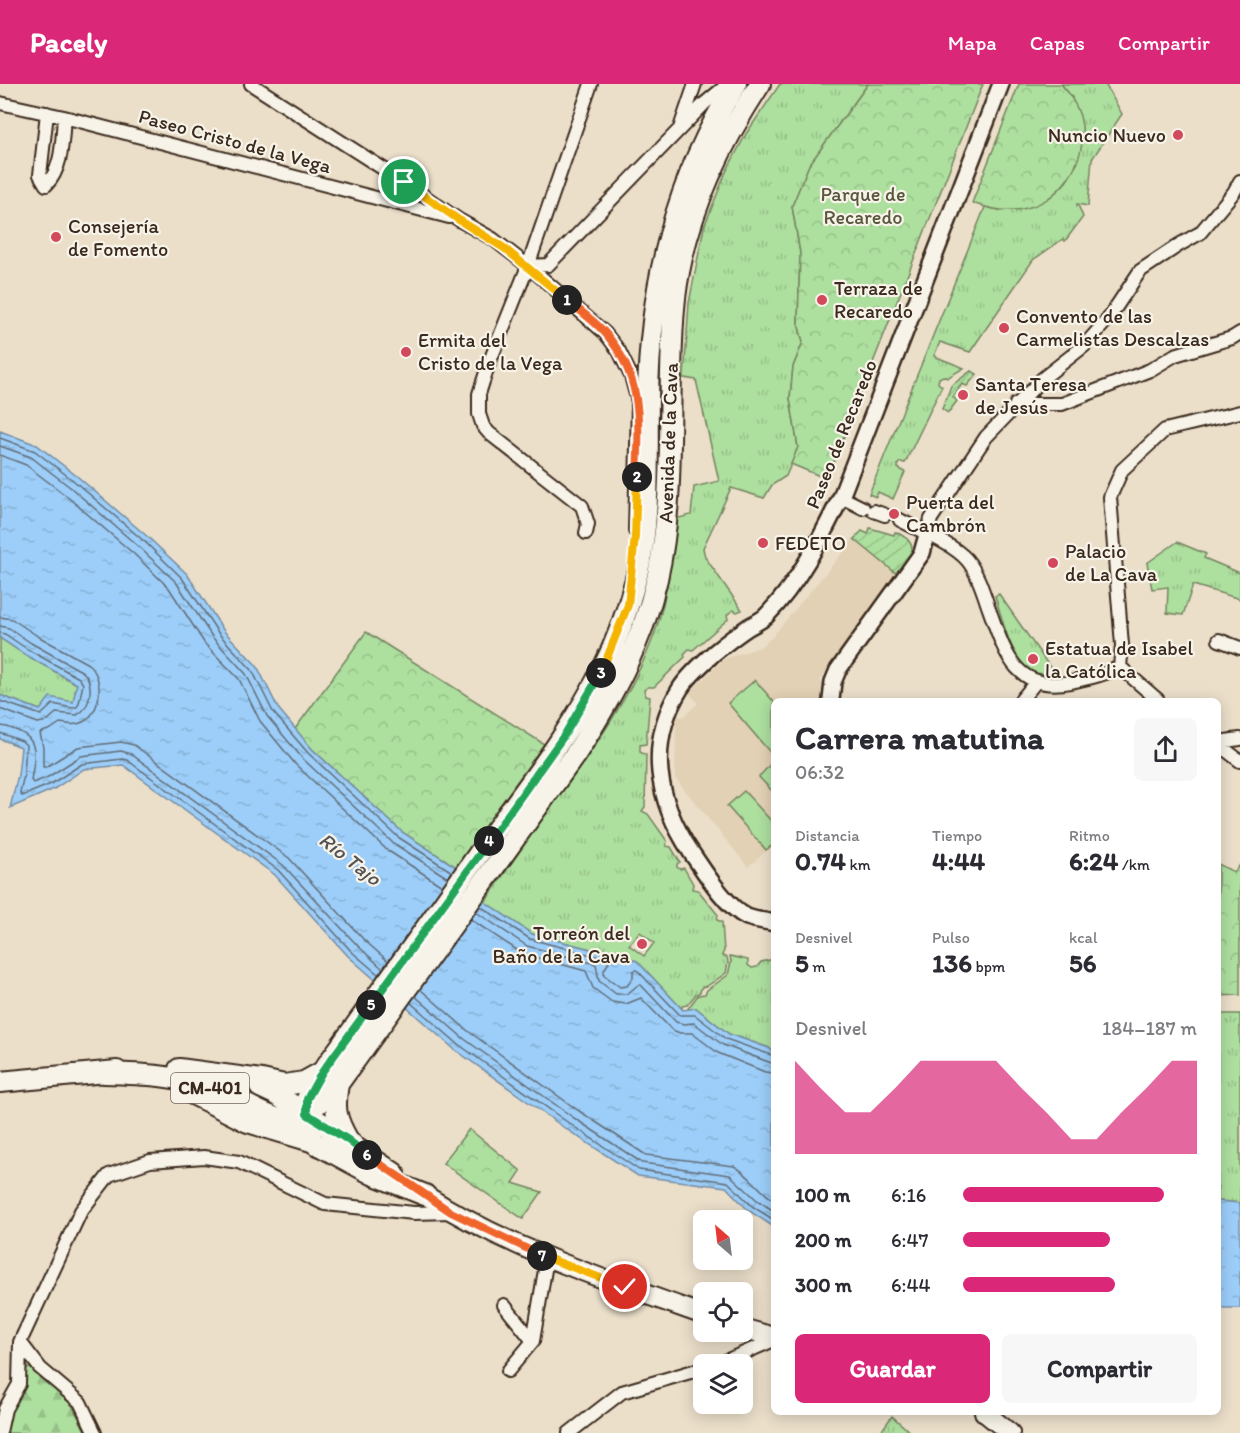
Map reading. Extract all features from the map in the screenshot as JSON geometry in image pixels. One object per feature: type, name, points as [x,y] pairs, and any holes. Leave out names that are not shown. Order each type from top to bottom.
[{"type":"main road","name":"Avenida de la Cava","points":[[330,1078],[372,1003],[570,726],[607,661],[638,572],[645,523],[650,355],[666,249],[685,185],[721,108],[736,84]]},
{"type":"main road","name":"Avenida de la Cava","points":[[330,1078],[575,755],[611,698],[634,650],[650,606],[664,538],[670,462],[671,366],[675,297],[682,260],[692,224],[711,173],[760,84]]},
{"type":"main road","name":"CM-401","points":[[0,1082],[161,1066],[284,1085],[330,1078]]},
{"type":"main road","name":"CM-401","points":[[104,1073],[159,1075],[188,1081],[215,1089],[280,1121],[295,1122],[307,1114],[330,1078]]},
{"type":"main road","points":[[104,1073],[181,1089],[248,1122],[311,1141],[372,1174],[425,1196]]},
{"type":"main road","points":[[226,1075],[275,1094],[348,1140],[356,1148],[451,1212],[547,1258],[693,1311]]},
{"type":"main road","points":[[330,1078],[340,1127],[348,1140]]},
{"type":"main road","points":[[307,1114],[311,1141]]},
{"type":"main road","points":[[753,1332],[771,1338]]},
{"type":"main road","points":[[988,1415],[1010,1433]]},
{"type":"street","points":[[251,84],[459,220]]},
{"type":"street","points":[[586,533],[588,524],[582,506],[489,433],[483,426],[478,403],[483,380],[528,266],[591,84]]},
{"type":"street","points":[[680,129],[695,84]]},
{"type":"street","points":[[528,266],[548,265],[704,104],[728,84]]},
{"type":"street","name":"Paseo de Recaredo","points":[[771,922],[747,916],[730,903],[680,835],[669,814],[663,793],[658,759],[661,735],[670,708],[687,680],[737,634],[764,618],[787,591],[841,497],[1001,84]]},
{"type":"street","name":"Paseo Cristo de la Vega","points":[[0,103],[64,117],[459,220]]},
{"type":"street","points":[[47,113],[40,175],[46,185],[54,176],[57,168],[64,117]]},
{"type":"street","points":[[831,698],[833,682],[838,670],[922,553],[931,519],[986,437],[1042,379],[1084,346],[1108,319],[1140,271],[1200,233],[1238,190]]},
{"type":"street","name":"Avenida de la Cava","points":[[459,220],[493,239],[528,266],[605,333],[618,351],[631,376],[638,402],[637,501],[628,605]]},
{"type":"street","points":[[1016,404],[1062,404],[1149,370],[1175,355],[1232,338],[1240,333]]},
{"type":"street","points":[[1120,667],[1122,645],[1110,497],[1114,486],[1122,470],[1164,430],[1240,412]]},
{"type":"street","points":[[841,497],[874,511]]},
{"type":"street","points":[[900,520],[958,551],[968,561],[981,587],[1003,647],[1013,664],[1026,677],[1051,685],[1102,675],[1120,667]]},
{"type":"street","points":[[1219,640],[1240,648]]},
{"type":"street","points":[[1120,667],[1156,698]]},
{"type":"street","points":[[1023,698],[1036,682]]},
{"type":"street","points":[[1221,742],[1240,739]]},
{"type":"street","points":[[1221,745],[1240,761]]},
{"type":"street","points":[[0,1432],[4,1409],[19,1384],[20,1342],[81,1211],[109,1175],[150,1161],[204,1157],[239,1162],[325,1204],[414,1213],[451,1212]]},
{"type":"street","points":[[508,1371],[532,1341],[547,1258]]},
{"type":"street","points":[[504,1305],[532,1341]]},
{"type":"street","points":[[741,1354],[771,1340]]},
{"type":"street","points":[[20,1342],[40,1368],[80,1402],[95,1433]]},
{"type":"street","points":[[569,1433],[622,1392],[693,1371]]},
{"type":"shaded area","points":[[854,539],[903,579],[820,680],[823,684],[821,698],[771,698],[771,847],[748,867],[675,778],[676,716],[683,717],[698,703],[689,693],[724,659],[760,647],[772,637]]},
{"type":"green space","points":[[780,84],[868,84],[809,165],[792,206],[800,253],[798,323],[803,342],[793,367],[790,398],[798,448],[786,476],[772,485],[764,498],[731,488],[703,548],[705,557],[742,610],[737,612],[733,610],[727,615],[728,619],[693,650],[689,649],[684,654],[685,657],[654,687],[644,690],[646,696],[650,697],[646,744],[640,745],[640,752],[646,755],[645,807],[642,811],[648,814],[667,841],[666,846],[671,847],[680,862],[677,867],[684,868],[693,884],[692,889],[698,890],[718,915],[717,920],[722,922],[724,951],[722,955],[727,957],[728,962],[726,973],[702,987],[687,1005],[682,1006],[682,1009],[637,961],[532,934],[485,902],[624,700],[646,655],[663,604],[675,519],[691,515],[694,487],[719,481],[696,380],[684,378],[689,303],[704,227],[726,172],[746,134]],"holes":[[[640,932],[654,943],[644,956],[629,945]]]},
{"type":"green space","name":"Parque de Recaredo","points":[[868,84],[983,84],[827,479],[791,464],[798,447],[790,398],[793,367],[803,342],[798,323],[800,253],[792,206],[809,165]]},
{"type":"green space","points":[[1019,84],[1061,84],[1070,95],[1080,116],[1082,130],[1082,145],[1078,159],[1063,185],[1041,203],[1027,208],[1006,210],[992,209],[972,203]]},
{"type":"green space","points":[[1061,84],[1105,84],[1122,114],[1092,159],[1088,206],[1077,204],[1083,217],[1065,241],[1063,239],[1033,260],[970,352],[940,342],[934,356],[964,368],[947,378],[943,376],[939,378],[938,383],[942,386],[905,463],[898,464],[898,468],[905,472],[893,499],[878,492],[876,497],[869,494],[985,207],[1003,211],[1050,197],[1066,182],[1078,162],[1072,97]]},
{"type":"green space","points":[[971,371],[977,374],[967,386],[962,384],[953,397],[957,401],[948,413],[942,409],[951,386]]},
{"type":"green space","points":[[870,528],[894,535],[895,532],[909,541],[912,552],[903,579],[854,539],[862,531],[868,534]]},
{"type":"green space","points":[[1177,542],[1206,554],[1204,558],[1240,573],[1240,599],[1193,585],[1183,615],[1167,613],[1168,587],[1152,589],[1147,563]]},
{"type":"green space","points":[[999,594],[1054,673],[1040,674],[1029,669],[1020,661],[1002,621],[995,596]]},
{"type":"green space","points":[[366,632],[544,744],[456,867],[402,832],[312,749],[295,729]]},
{"type":"green space","points":[[0,638],[77,684],[73,703],[40,710],[0,695]]},
{"type":"green space","points":[[755,680],[771,699],[771,753],[728,703]]},
{"type":"green space","points":[[771,763],[771,790],[759,777]]},
{"type":"green space","points":[[744,791],[771,821],[771,846],[766,850],[727,806]]},
{"type":"green space","points":[[1240,865],[1240,995],[1221,996],[1221,866],[1234,872]]},
{"type":"green space","points":[[730,956],[748,960],[748,965],[752,968],[757,967],[761,962],[771,960],[771,1050],[729,1034],[696,1008],[687,1010],[698,995],[705,994],[707,990],[728,975]]},
{"type":"green space","points":[[1221,1014],[1240,1014],[1240,1203],[1221,1201]]},
{"type":"green space","points":[[469,1129],[521,1171],[513,1183],[542,1192],[523,1219],[443,1163]]},
{"type":"green space","points":[[30,1368],[72,1405],[86,1433],[1,1433],[22,1369]]},
{"type":"green space","points":[[892,1416],[911,1433],[886,1433],[882,1430]]},
{"type":"water","name":"Río Tajo","points":[[0,431],[37,445],[149,538],[187,574],[224,631],[257,666],[278,708],[312,749],[402,832],[456,867],[485,902],[532,934],[637,961],[683,1010],[696,1008],[729,1034],[771,1050],[771,1225],[753,1213],[753,1210],[748,1210],[726,1187],[638,1176],[566,1129],[454,1049],[348,956],[275,875],[123,765],[84,769],[54,789],[10,808],[18,775],[21,747],[0,739],[0,695],[40,710],[50,697],[73,702],[77,684],[0,638]]},
{"type":"water","points":[[1221,1201],[1240,1203],[1240,1308],[1221,1308]]},
{"type":"place","name":"Nuncio Nuevo","points":[[1178,135]]},
{"type":"place","name":"Consejería de Fomento","points":[[56,237]]},
{"type":"place","name":"Terraza de Recaredo","points":[[822,300]]},
{"type":"place","name":"Convento de las Carmelistas Descalzas","points":[[1004,328]]},
{"type":"place","name":"Ermita del Cristo de la Vega","points":[[406,352]]},
{"type":"place","name":"Santa Teresa de Jesús","points":[[963,395]]},
{"type":"place","name":"Puerta del Cambrón","points":[[894,514]]},
{"type":"place","name":"FEDETO","points":[[763,543]]},
{"type":"place","name":"Palacio de La Cava","points":[[1053,563]]},
{"type":"place","name":"Estatua de Isabel la Católica","points":[[1033,659]]},
{"type":"place","name":"Torreón del Baño de la Cava","points":[[642,944]]},
{"type":"route","points":[[404,182],[459,220],[493,239],[528,266],[605,333],[618,351],[631,376],[638,402],[639,424],[635,536],[628,605],[607,661],[580,711],[322,1072],[307,1099],[307,1114],[451,1212],[547,1258],[625,1287]]}]
